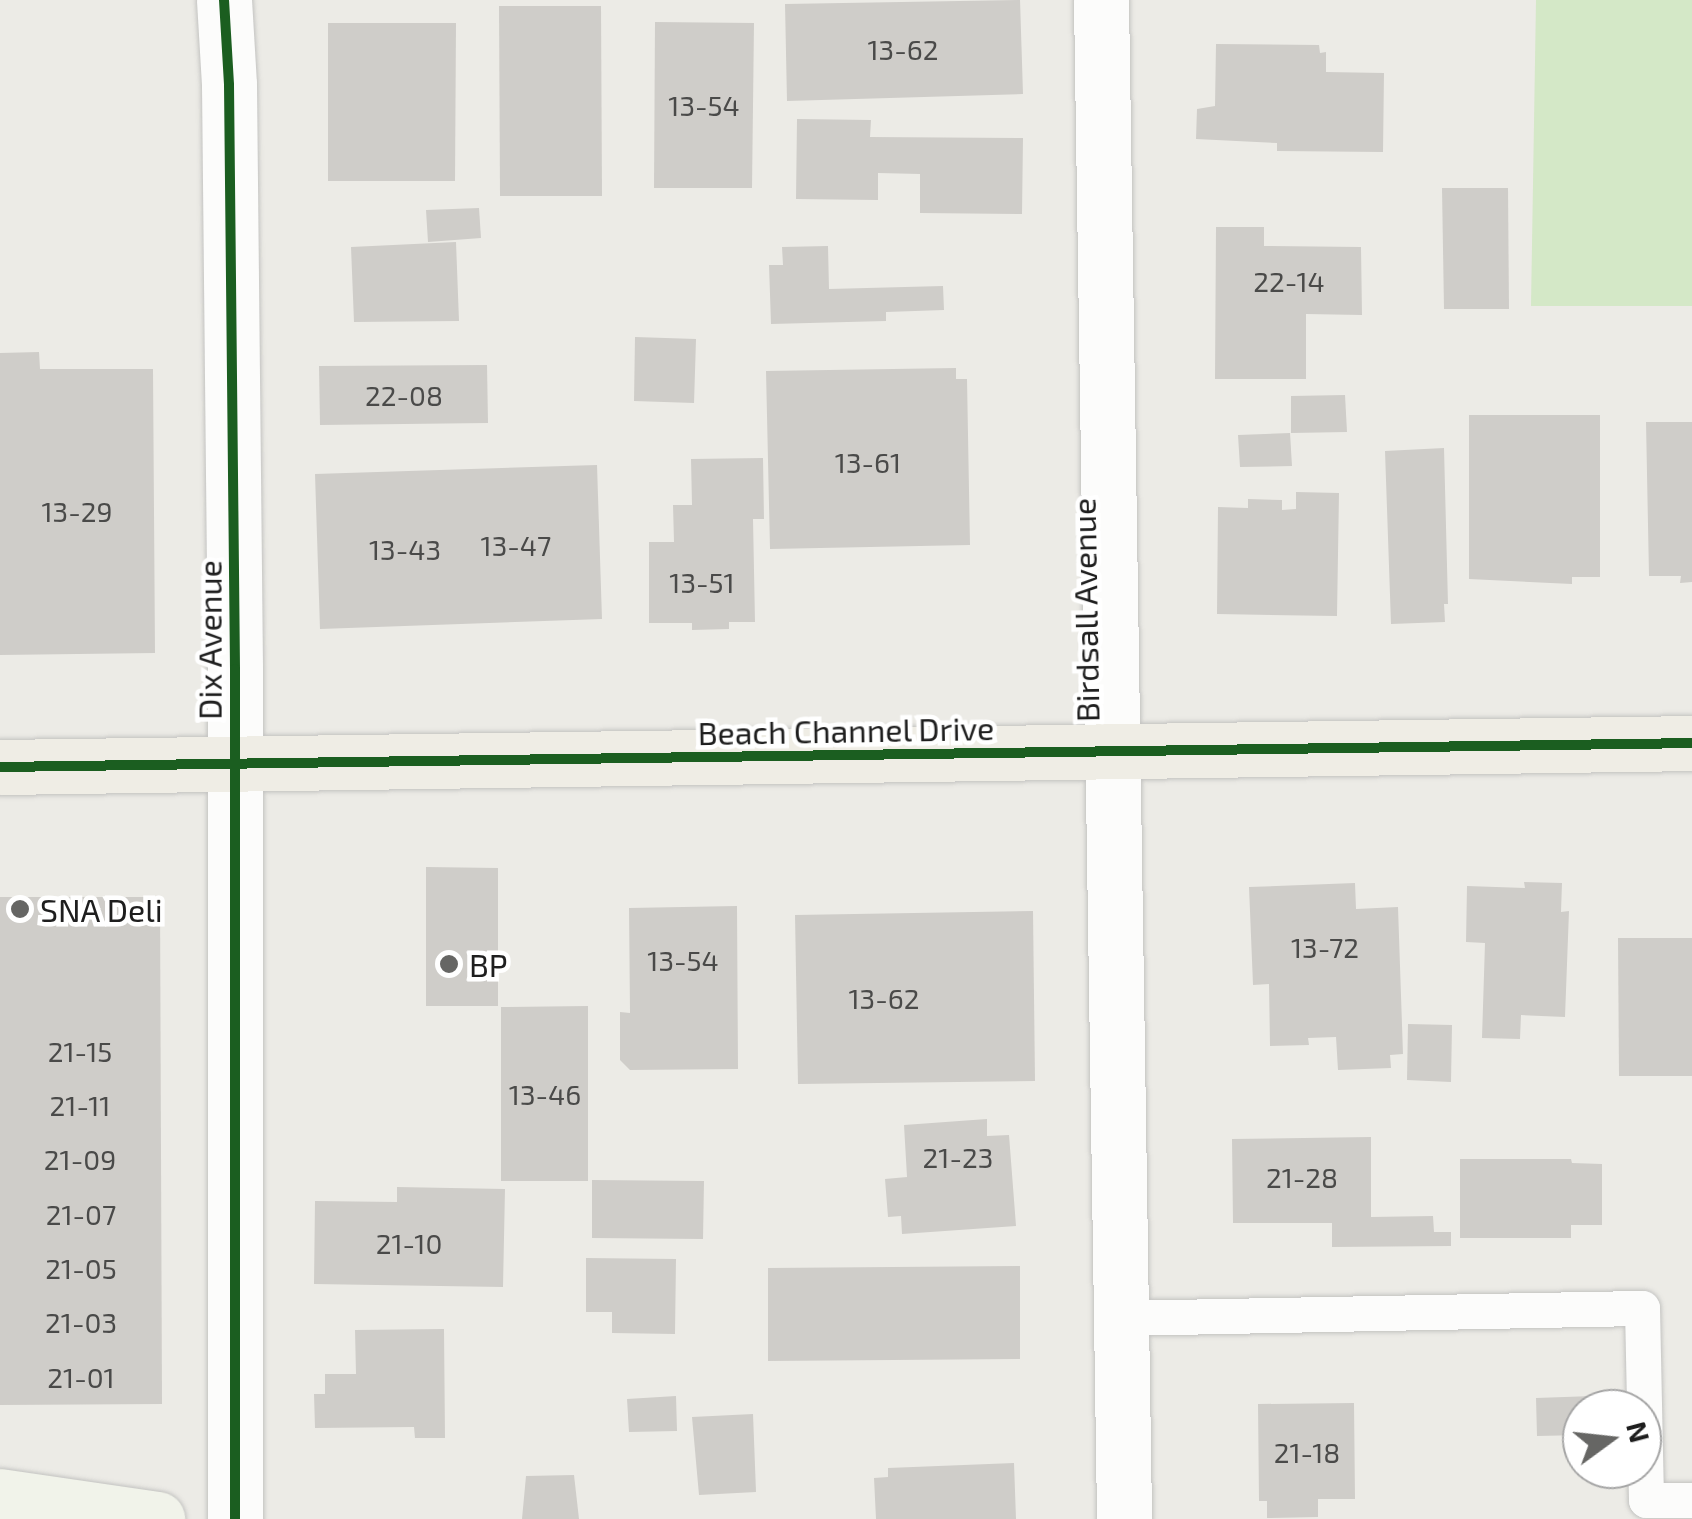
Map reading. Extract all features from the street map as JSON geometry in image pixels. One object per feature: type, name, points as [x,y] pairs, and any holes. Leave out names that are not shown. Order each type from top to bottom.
[{"type":"main road","name":"Beach Channel Drive","points":[[0,768],[1692,742]]},
{"type":"street","name":"Dix Avenue","points":[[224,0],[229,84],[236,1519]]},
{"type":"street","name":"Birdsall Avenue","points":[[1101,0],[1124,1519]]},
{"type":"street","points":[[0,1496],[157,1519]]},
{"type":"lane","points":[[1120,1318],[1642,1308],[1646,1500],[1692,1500]]},
{"type":"green space","points":[[1536,0],[1692,0],[1692,306],[1531,306]]},
{"type":"building","points":[[1020,0],[1023,94],[787,101],[785,4]]},
{"type":"building","points":[[499,6],[601,6],[602,196],[500,196]]},
{"type":"building","points":[[655,22],[754,23],[752,188],[654,188]]},
{"type":"building","points":[[328,23],[456,23],[455,181],[328,181]]},
{"type":"building","points":[[1216,44],[1319,45],[1320,53],[1326,52],[1326,72],[1384,73],[1383,152],[1277,151],[1277,143],[1196,139],[1197,109],[1215,106]]},
{"type":"building","points":[[797,119],[871,120],[870,137],[1023,138],[1022,214],[920,213],[920,174],[878,173],[878,200],[796,199]]},
{"type":"building","points":[[1442,188],[1508,188],[1509,309],[1444,309]]},
{"type":"building","points":[[479,208],[481,238],[428,242],[426,210]]},
{"type":"building","points":[[1216,227],[1264,227],[1264,246],[1361,247],[1362,315],[1306,314],[1306,379],[1215,379]]},
{"type":"building","points":[[456,242],[459,321],[354,322],[351,247]]},
{"type":"building","points":[[828,246],[829,289],[943,286],[944,310],[886,312],[886,321],[771,324],[769,265],[783,265],[782,247]]},
{"type":"building","points":[[635,337],[696,339],[694,403],[634,401]]},
{"type":"building","points":[[39,352],[40,369],[153,369],[155,653],[0,655],[0,353]]},
{"type":"building","points":[[487,365],[488,423],[320,425],[319,366]]},
{"type":"building","points":[[956,368],[956,379],[967,379],[970,545],[770,549],[766,371]]},
{"type":"building","points":[[1345,395],[1347,432],[1291,433],[1291,396]]},
{"type":"building","points":[[1469,415],[1600,415],[1600,577],[1572,577],[1572,584],[1469,579]]},
{"type":"building","points":[[1646,422],[1692,422],[1692,582],[1680,583],[1681,576],[1649,576]]},
{"type":"building","points":[[1290,433],[1292,466],[1240,467],[1238,435]]},
{"type":"building","points":[[1444,448],[1448,604],[1444,604],[1445,622],[1391,624],[1385,451]]},
{"type":"building","points":[[763,458],[764,519],[753,519],[755,622],[729,622],[729,629],[692,630],[692,623],[649,623],[649,542],[674,542],[673,505],[692,505],[691,459]]},
{"type":"building","points":[[597,465],[602,619],[320,629],[315,474]]},
{"type":"building","points":[[1296,492],[1339,493],[1337,616],[1217,614],[1218,507],[1248,508],[1248,499],[1282,500],[1282,510],[1296,509]]},
{"type":"building","points":[[426,867],[498,868],[498,1006],[426,1006]]},
{"type":"building","points":[[1524,882],[1562,883],[1561,912],[1569,911],[1565,1017],[1521,1015],[1520,1039],[1482,1038],[1485,943],[1466,942],[1467,886],[1525,888]]},
{"type":"building","points":[[1355,883],[1356,909],[1398,907],[1403,1054],[1390,1055],[1391,1068],[1338,1070],[1336,1037],[1308,1038],[1309,1045],[1270,1046],[1269,984],[1253,985],[1249,887]]},
{"type":"building","points":[[0,897],[160,897],[162,1404],[0,1405]]},
{"type":"building","points":[[737,906],[738,1069],[630,1070],[620,1060],[620,1012],[630,1013],[629,908]]},
{"type":"building","points":[[1033,911],[1035,1081],[798,1084],[795,915]]},
{"type":"building","points":[[1618,938],[1692,938],[1692,1076],[1619,1076]]},
{"type":"building","points":[[588,1006],[588,1181],[501,1181],[501,1007]]},
{"type":"building","points":[[1408,1024],[1452,1025],[1451,1082],[1407,1080]]},
{"type":"building","points":[[987,1119],[987,1136],[1009,1135],[1016,1226],[902,1234],[901,1216],[888,1217],[885,1179],[907,1177],[904,1125]]},
{"type":"building","points":[[1371,1137],[1371,1217],[1433,1216],[1434,1232],[1451,1232],[1451,1246],[1332,1247],[1332,1223],[1233,1223],[1232,1139]]},
{"type":"building","points":[[1460,1159],[1571,1159],[1572,1163],[1602,1164],[1602,1225],[1571,1225],[1571,1238],[1460,1238]]},
{"type":"building","points":[[592,1180],[704,1181],[703,1239],[592,1238]]},
{"type":"building","points":[[397,1187],[505,1189],[503,1287],[314,1284],[315,1201],[397,1202]]},
{"type":"building","points":[[586,1258],[676,1259],[675,1334],[612,1333],[612,1312],[586,1312]]},
{"type":"building","points":[[1020,1266],[1020,1359],[768,1361],[768,1268]]},
{"type":"building","points":[[444,1329],[445,1438],[415,1438],[414,1427],[315,1428],[314,1394],[325,1394],[325,1374],[356,1374],[355,1330]]},
{"type":"building","points":[[676,1396],[677,1431],[629,1432],[627,1399]]},
{"type":"building","points":[[1562,1397],[1562,1435],[1537,1436],[1536,1398]]},
{"type":"building","points":[[1354,1403],[1355,1499],[1318,1499],[1318,1517],[1267,1518],[1267,1501],[1259,1501],[1258,1404]]},
{"type":"building","points":[[753,1414],[756,1492],[699,1495],[692,1417]]},
{"type":"building","points":[[1014,1463],[1016,1519],[876,1519],[874,1478],[888,1477],[888,1468]]},
{"type":"building","points":[[574,1475],[579,1519],[522,1519],[526,1476]]},
{"type":"cycle path","points":[[224,0],[229,85],[235,669],[235,1519]]},
{"type":"cycle path","points":[[0,767],[1692,743]]},
{"type":"place","name":"SNA Deli","points":[[20,909]]},
{"type":"place","name":"BP","points":[[449,964]]}]
